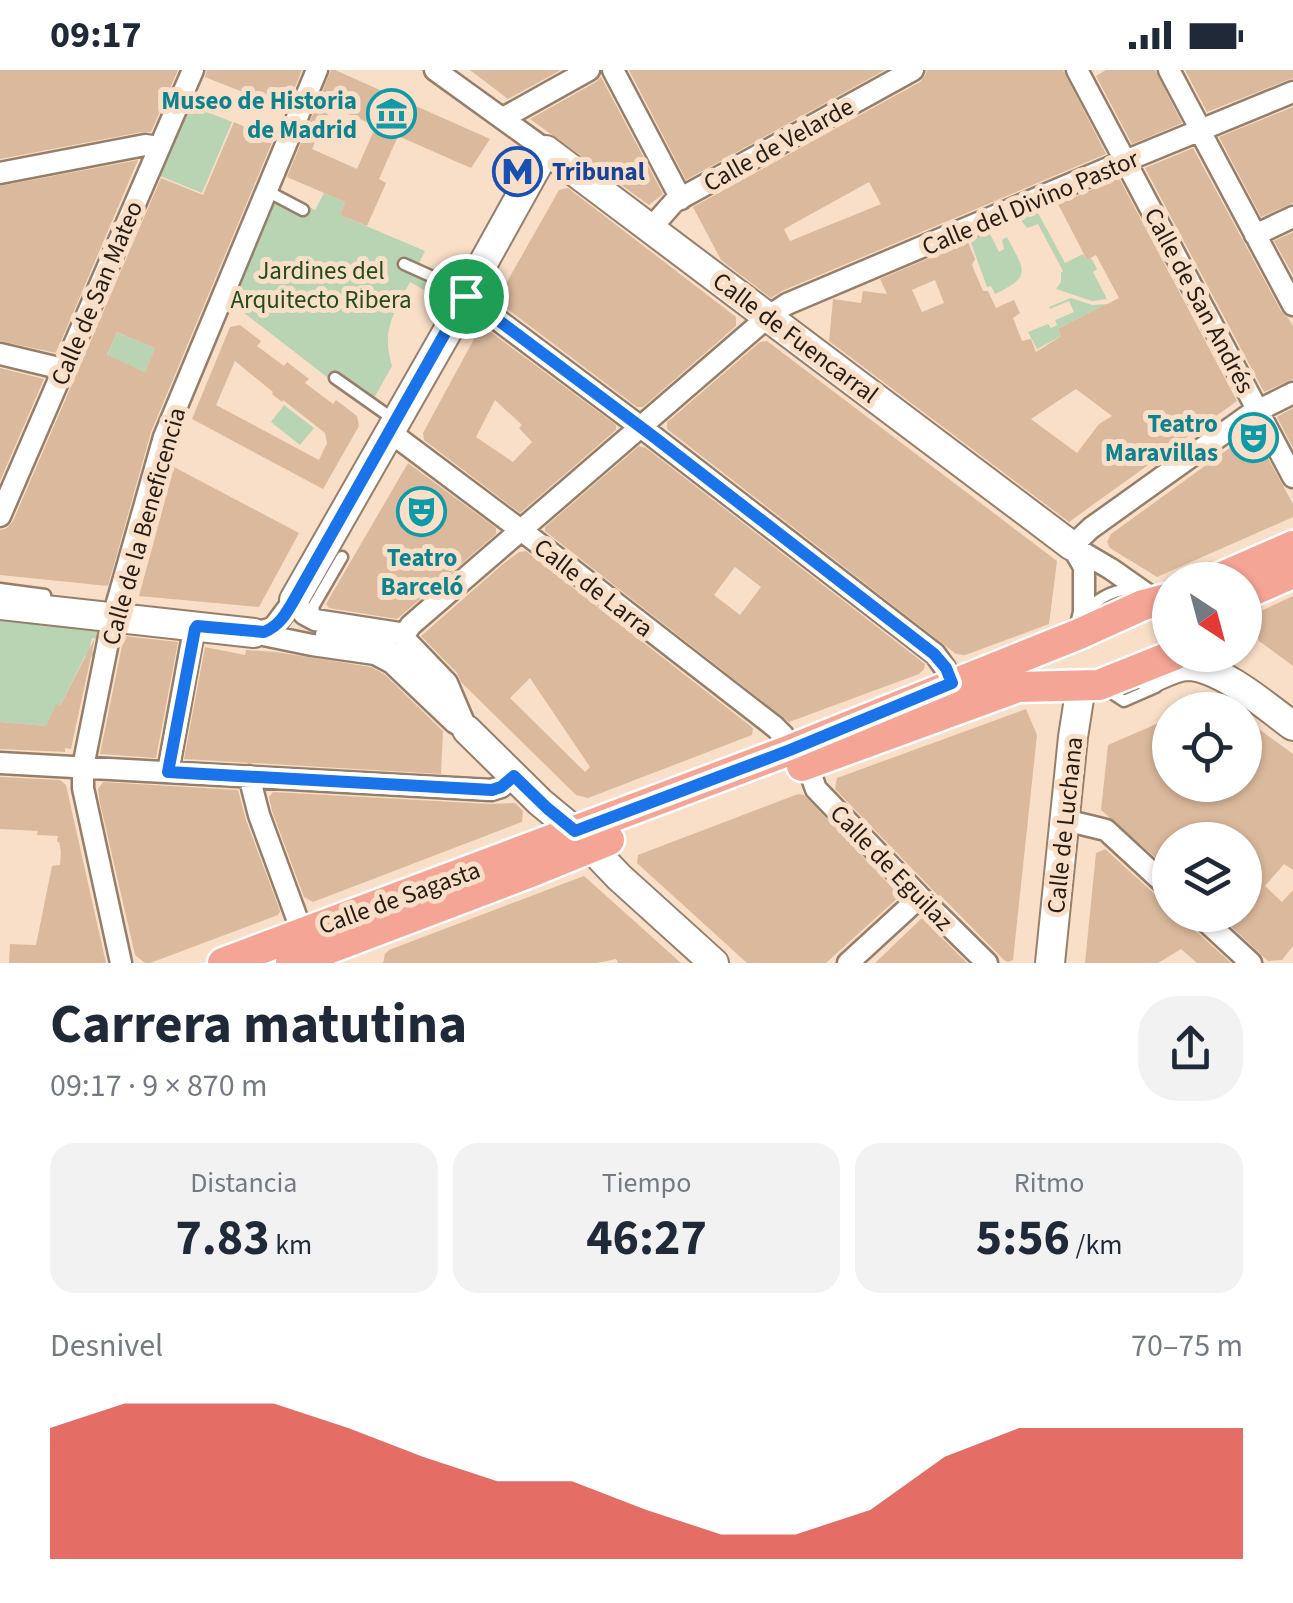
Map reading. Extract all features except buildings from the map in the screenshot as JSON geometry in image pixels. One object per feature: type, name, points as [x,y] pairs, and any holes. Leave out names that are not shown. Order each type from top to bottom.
[{"type":"main road","points":[[1256,562],[1293,546]]},
{"type":"main road","points":[[1262,587],[1293,573]]},
{"type":"main road","name":"Calle de Sagasta","points":[[798,757],[1082,623],[1152,602]]},
{"type":"main road","points":[[1082,623],[1082,662],[1099,683],[1153,672]]},
{"type":"main road","name":"Calle de Sagasta","points":[[223,963],[302,932],[583,839],[798,757],[1025,685],[1099,683]]},
{"type":"main road","name":"Calle de Sagasta","points":[[292,963],[343,955],[528,873],[583,839]]},
{"type":"street","name":"Calle de la Beneficencia","points":[[121,963],[83,788],[83,768],[113,617],[164,438],[317,70]]},
{"type":"street","name":"Calle de Fuencarral","points":[[435,70],[966,457],[1072,546],[1152,596]]},
{"type":"street","points":[[503,118],[589,70]]},
{"type":"street","points":[[613,70],[681,199]]},
{"type":"street","name":"Calle de Velarde","points":[[651,228],[674,202],[877,85],[913,70]]},
{"type":"street","name":"Calle de San Andrés","points":[[1077,70],[1194,300],[1293,477]]},
{"type":"street","points":[[1169,70],[1293,305]]},
{"type":"street","name":"Calle de San Mateo","points":[[0,516],[188,72]]},
{"type":"street","name":"Calle del Divino Pastor","points":[[403,636],[410,625],[769,316],[788,304],[1198,126],[1293,92]]},
{"type":"street","points":[[0,173],[144,144],[159,146]]},
{"type":"street","points":[[254,633],[273,628],[294,600],[546,150]]},
{"type":"street","points":[[1255,236],[1293,217]]},
{"type":"street","points":[[466,296],[934,654],[952,683]]},
{"type":"street","points":[[0,354],[63,369]]},
{"type":"street","points":[[1082,623],[1084,567],[1072,546],[1161,477],[1258,410],[1293,393]]},
{"type":"street","name":"Calle de Larra","points":[[393,426],[775,726],[798,757]]},
{"type":"street","points":[[294,600],[301,634],[393,630],[403,636],[447,682],[467,730]]},
{"type":"street","points":[[0,605],[254,633],[317,634],[375,654],[392,663],[467,730],[714,963]]},
{"type":"street","points":[[168,772],[197,626]]},
{"type":"street","points":[[1099,683],[1131,687],[1184,666],[1201,668],[1232,682],[1293,726]]},
{"type":"street","points":[[1230,672],[1232,682]]},
{"type":"street","name":"Calle de Luchana","points":[[1050,963],[1064,820],[1099,683]]},
{"type":"street","name":"Calle de Eguilaz","points":[[798,757],[816,789],[987,963]]},
{"type":"street","points":[[0,764],[492,790],[514,776]]},
{"type":"street","points":[[249,776],[259,816],[302,932]]},
{"type":"street","points":[[1064,820],[1106,830],[1152,872]]},
{"type":"street","points":[[848,963],[920,897]]},
{"type":"street","points":[[1218,932],[1252,963]]},
{"type":"lane","points":[[266,190],[304,210]]},
{"type":"lane","points":[[404,264],[466,296]]},
{"type":"lane","points":[[335,378],[393,426]]},
{"type":"lane","points":[[317,634],[313,607],[342,557]]},
{"type":"lane","points":[[0,589],[46,595]]},
{"type":"green space","points":[[190,105],[232,122],[202,193],[160,176]]},
{"type":"green space","name":"Jardines del Arquitecto Ribera","points":[[280,191],[315,210],[324,193],[345,202],[340,215],[425,251],[418,265],[402,268],[437,285],[433,295],[410,282],[389,332],[392,366],[373,400],[339,374],[332,381],[239,309],[235,297]]},
{"type":"green space","points":[[1037,211],[1065,263],[1083,254],[1087,260],[1091,258],[1097,269],[1093,272],[1107,299],[1092,301],[1056,289],[1063,271],[1038,224],[1027,228],[1020,219]]},
{"type":"green space","points":[[989,232],[999,252],[1007,237],[1022,271],[1015,282],[995,294],[991,286],[987,287],[970,240]]},
{"type":"green space","points":[[1071,298],[1108,307],[1058,329],[1061,336],[1037,349],[1028,332],[1048,324],[1051,328],[1057,325],[1055,320],[1074,312],[1069,301],[1049,307]]},
{"type":"green space","points":[[117,332],[155,348],[145,372],[107,356]]},
{"type":"green space","points":[[284,405],[314,428],[300,445],[271,422]]},
{"type":"green space","points":[[0,619],[100,632],[98,639],[92,638],[89,651],[95,652],[94,657],[85,656],[46,726],[0,722]]},
{"type":"place","name":"Museo de Historia de Madrid","points":[[392,114]]},
{"type":"place","name":"Tribunal","points":[[517,171]]},
{"type":"place","name":"Teatro Maravillas","points":[[1253,437]]},
{"type":"place","name":"Teatro Barceló","points":[[422,511]]},
{"type":"route","points":[[466,296],[934,654],[952,683],[790,750],[575,831],[514,776],[492,790],[168,772],[195,629],[197,626],[264,632],[281,620],[466,296]]}]
